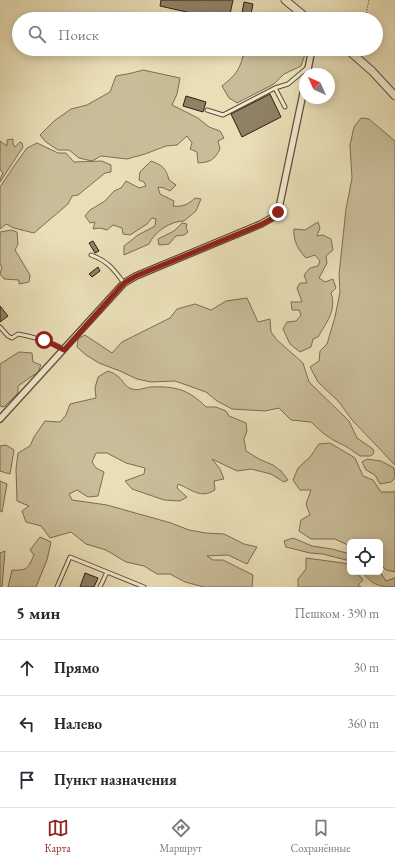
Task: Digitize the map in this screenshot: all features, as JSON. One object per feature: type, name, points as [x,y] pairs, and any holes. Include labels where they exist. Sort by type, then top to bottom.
[{"type":"street","points":[[285,0],[298,11]]},
{"type":"street","points":[[308,67],[310,56]]},
{"type":"street","points":[[355,56],[372,70],[395,96]]},
{"type":"street","points":[[0,419],[124,283],[136,276],[262,224],[275,216],[279,208],[301,104]]},
{"type":"lane","points":[[207,110],[223,115],[275,88],[288,84],[308,67]]},
{"type":"lane","points":[[275,88],[285,108]]},
{"type":"lane","points":[[91,255],[101,258],[110,265],[124,283]]},
{"type":"lane","points":[[0,327],[8,336],[12,338],[18,334],[30,336],[44,340],[64,350]]},
{"type":"lane","points":[[57,587],[70,557],[144,587]]},
{"type":"lane","points":[[100,587],[107,572]]},
{"type":"path","points":[[366,12],[369,0]]},
{"type":"shaded area","points":[[243,56],[305,56],[301,66],[284,74],[274,84],[237,103],[229,98],[222,86],[236,73]]},
{"type":"shaded area","points":[[143,70],[180,78],[177,94],[172,105],[198,118],[209,127],[220,131],[224,138],[218,141],[220,149],[212,160],[198,163],[197,152],[190,149],[192,143],[187,136],[177,145],[166,146],[127,159],[101,156],[92,161],[79,158],[69,150],[58,150],[46,142],[40,135],[54,121],[71,109],[87,105],[110,92],[116,76]]},
{"type":"shaded area","points":[[361,118],[369,119],[395,141],[395,465],[352,420],[339,402],[318,382],[310,367],[319,361],[320,351],[327,344],[335,317],[340,292],[339,274],[346,209],[352,178],[350,145],[354,127]]},
{"type":"shaded area","points":[[13,139],[13,144],[15,147],[20,142],[22,143],[23,147],[0,182],[3,173],[0,170],[0,141],[7,146],[7,140]]},
{"type":"shaded area","points":[[37,143],[58,153],[66,153],[74,162],[102,161],[111,165],[111,172],[105,173],[78,195],[72,196],[68,204],[34,233],[14,228],[6,224],[0,229],[0,187],[27,148]]},
{"type":"shaded area","points":[[151,161],[163,168],[169,180],[176,185],[170,191],[158,187],[160,194],[174,201],[173,206],[185,205],[195,198],[201,199],[196,211],[184,221],[179,221],[169,225],[159,231],[149,244],[124,255],[124,246],[138,235],[155,226],[156,219],[152,218],[147,224],[130,235],[123,234],[122,228],[113,225],[107,230],[100,228],[93,229],[95,222],[90,223],[85,216],[90,210],[105,201],[114,191],[121,188],[126,181],[139,188],[146,186],[144,182],[139,180],[140,172]]},
{"type":"shaded area","points":[[318,222],[320,228],[317,236],[323,235],[331,239],[333,250],[326,256],[327,263],[319,278],[325,282],[333,279],[336,288],[331,293],[333,305],[330,316],[318,337],[313,339],[311,347],[300,352],[290,344],[283,329],[287,322],[296,321],[301,315],[299,310],[292,310],[291,302],[302,302],[297,288],[300,283],[307,283],[304,275],[310,268],[318,266],[320,261],[315,255],[306,258],[303,255],[295,241],[294,229],[305,230]]},
{"type":"shaded area","points":[[182,223],[187,224],[186,228],[188,232],[184,235],[176,236],[169,244],[159,245],[158,239],[174,231]]},
{"type":"shaded area","points":[[11,230],[17,232],[18,244],[15,250],[30,275],[29,282],[19,284],[19,280],[4,279],[0,274],[2,266],[0,265],[0,232]]},
{"type":"shaded area","points":[[247,298],[258,322],[270,319],[271,332],[277,340],[303,363],[309,382],[349,421],[357,438],[373,449],[374,453],[371,456],[360,456],[333,440],[311,422],[291,420],[279,408],[265,411],[232,409],[217,401],[206,392],[175,381],[151,382],[137,379],[99,363],[77,347],[78,339],[85,335],[112,353],[122,342],[170,318],[177,309],[195,304],[211,310],[226,301]]},
{"type":"shaded area","points":[[19,352],[32,353],[33,362],[41,365],[38,372],[18,386],[18,393],[4,407],[0,406],[0,364]]},
{"type":"shaded area","points":[[108,371],[118,377],[129,388],[134,390],[150,387],[167,387],[181,390],[193,396],[206,407],[216,407],[226,411],[229,416],[246,423],[247,431],[244,439],[246,451],[273,465],[281,471],[288,480],[284,482],[271,474],[251,469],[237,471],[212,459],[220,469],[224,479],[214,481],[215,490],[210,493],[201,494],[178,484],[177,488],[187,497],[180,501],[164,500],[132,489],[125,481],[144,474],[145,468],[126,463],[107,453],[96,453],[92,462],[96,468],[104,472],[98,496],[88,497],[77,490],[69,494],[72,500],[107,505],[171,523],[189,530],[224,534],[244,544],[257,547],[247,564],[228,555],[207,556],[213,560],[223,560],[253,575],[252,587],[204,587],[185,582],[170,574],[157,574],[144,566],[126,562],[106,550],[86,544],[71,532],[50,538],[41,526],[26,522],[22,511],[29,506],[17,501],[16,469],[18,453],[30,446],[34,437],[45,421],[60,422],[66,415],[70,404],[96,398],[95,388],[98,377]]},
{"type":"shaded area","points":[[330,443],[355,458],[363,476],[373,480],[381,492],[395,491],[395,572],[386,570],[383,567],[383,539],[347,539],[347,545],[335,539],[311,539],[299,531],[301,520],[310,515],[306,504],[311,490],[300,490],[293,480],[298,468],[310,457],[319,444]]},
{"type":"shaded area","points":[[6,445],[14,450],[10,474],[0,471],[0,446]]},
{"type":"shaded area","points":[[367,459],[381,461],[394,468],[395,478],[391,482],[380,484],[375,475],[366,470],[362,462]]},
{"type":"shaded area","points":[[0,481],[7,484],[2,512],[0,511]]},
{"type":"shaded area","points":[[40,537],[51,542],[47,560],[36,587],[8,587],[12,570],[21,570],[28,566],[34,555],[30,550]]},
{"type":"shaded area","points":[[293,538],[312,546],[347,553],[347,560],[286,547],[284,541]]},
{"type":"shaded area","points":[[5,551],[2,587],[0,587],[0,553]]},
{"type":"shaded area","points":[[306,558],[347,564],[347,575],[359,575],[363,580],[358,585],[361,587],[298,587],[298,579],[306,569]]},
{"type":"shaded area","points":[[365,575],[382,575],[386,581],[395,578],[395,587],[377,584],[369,580]]},
{"type":"building","points":[[161,0],[233,0],[230,12],[187,12],[160,6]]},
{"type":"building","points":[[244,2],[253,4],[251,12],[242,12]]},
{"type":"building","points":[[270,94],[281,117],[242,137],[231,114]]},
{"type":"building","points":[[186,96],[206,102],[203,112],[183,106]]},
{"type":"building","points":[[93,241],[99,251],[95,253],[89,243]]},
{"type":"building","points":[[98,267],[100,271],[92,277],[89,274]]},
{"type":"building","points":[[0,306],[8,316],[0,322]]},
{"type":"building","points":[[85,573],[98,578],[94,587],[80,587]]},
{"type":"route","points":[[44,340],[55,344],[64,350],[124,283],[136,276],[262,224],[271,219],[278,212]]}]
